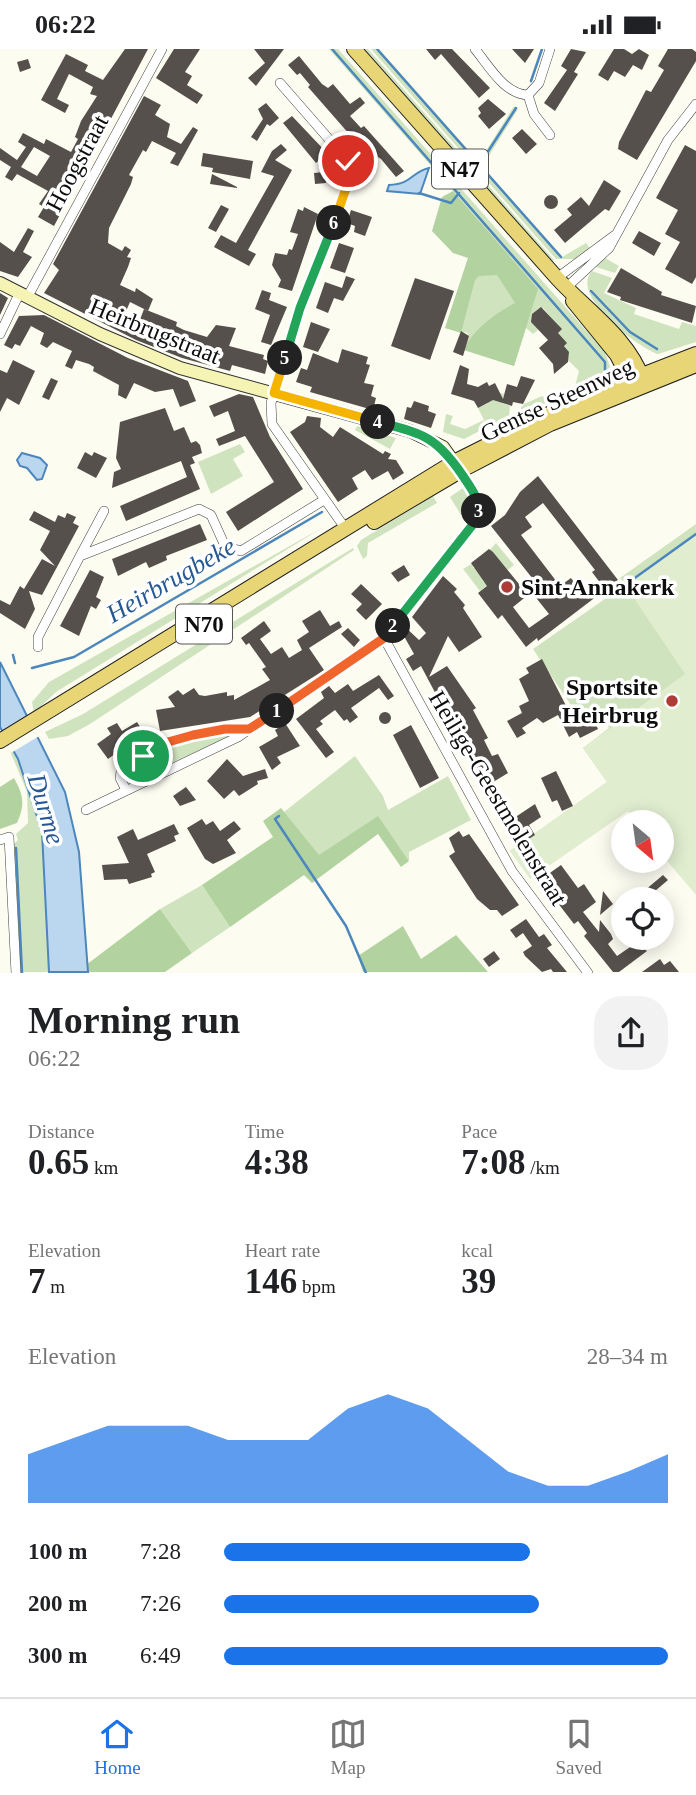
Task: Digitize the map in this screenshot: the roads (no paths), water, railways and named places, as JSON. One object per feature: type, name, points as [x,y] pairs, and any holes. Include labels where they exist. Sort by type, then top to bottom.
[{"type":"main road","name":"N47","points":[[354,49],[561,283],[637,381]]},
{"type":"main road","name":"Gentse Steenweg","points":[[345,528],[457,466],[696,354]]},
{"type":"main road","name":"Gentse Steenweg","points":[[39,721],[368,525],[493,441],[525,424],[637,381],[696,365]]},
{"type":"main road","name":"N70","points":[[1,747],[345,528]]},
{"type":"street","name":"Hoogstraat","points":[[0,334],[162,49]]},
{"type":"street","points":[[475,49],[505,85],[520,95],[528,95],[539,83],[550,49]]},
{"type":"street","points":[[280,83],[348,161],[351,174],[300,308],[270,408],[272,424],[345,528]]},
{"type":"street","points":[[528,95],[534,114],[550,135]]},
{"type":"street","points":[[561,283],[617,234],[668,140],[696,104]]},
{"type":"street","name":"Heirbrugstraat","points":[[0,283],[100,334],[180,368],[410,431],[443,447],[457,466]]},
{"type":"street","points":[[86,810],[249,729],[384,638],[478,518],[477,499],[457,466]]},
{"type":"street","points":[[80,556],[199,509],[211,515],[225,546],[241,551],[324,500]]},
{"type":"street","points":[[38,647],[38,637],[104,511]]},
{"type":"street","name":"Heilige-Geestmolenstraat","points":[[384,638],[512,871],[588,972]]},
{"type":"street","points":[[126,790],[120,778],[121,772],[168,742],[225,729],[249,729]]},
{"type":"street","points":[[0,839],[9,837],[16,972]]},
{"type":"water","points":[[429,168],[420,194],[387,191],[389,185],[403,182]]},
{"type":"water","points":[[22,453],[40,458],[47,465],[42,479],[37,480],[27,468],[20,466],[17,460]]},
{"type":"water","name":"Durme","points":[[0,662],[65,792],[79,852],[88,972],[49,972],[42,832],[18,759],[0,727]]},
{"type":"waterway","points":[[332,49],[605,362],[605,370]]},
{"type":"waterway","points":[[377,49],[561,257]]},
{"type":"waterway","name":"Heirbrugbeke","points":[[531,81],[542,49]]},
{"type":"waterway","name":"Heirbrugbeke","points":[[480,164],[516,108]]},
{"type":"waterway","name":"Heirbrugbeke","points":[[419,193],[451,203],[459,193]]},
{"type":"waterway","points":[[591,291],[630,332],[657,349]]},
{"type":"waterway","name":"Heirbrugbeke","points":[[32,668],[74,657],[322,512]]},
{"type":"waterway","points":[[625,585],[696,534]]},
{"type":"waterway","points":[[13,655],[15,663]]},
{"type":"waterway","points":[[279,816],[275,819],[346,926],[366,973]]},
{"type":"waterway","points":[[16,848],[22,973]]},
{"type":"place","name":"Sint-Annakerk","points":[[507,587]]},
{"type":"place","name":"Sportsite Heirbrug","points":[[672,701]]}]
